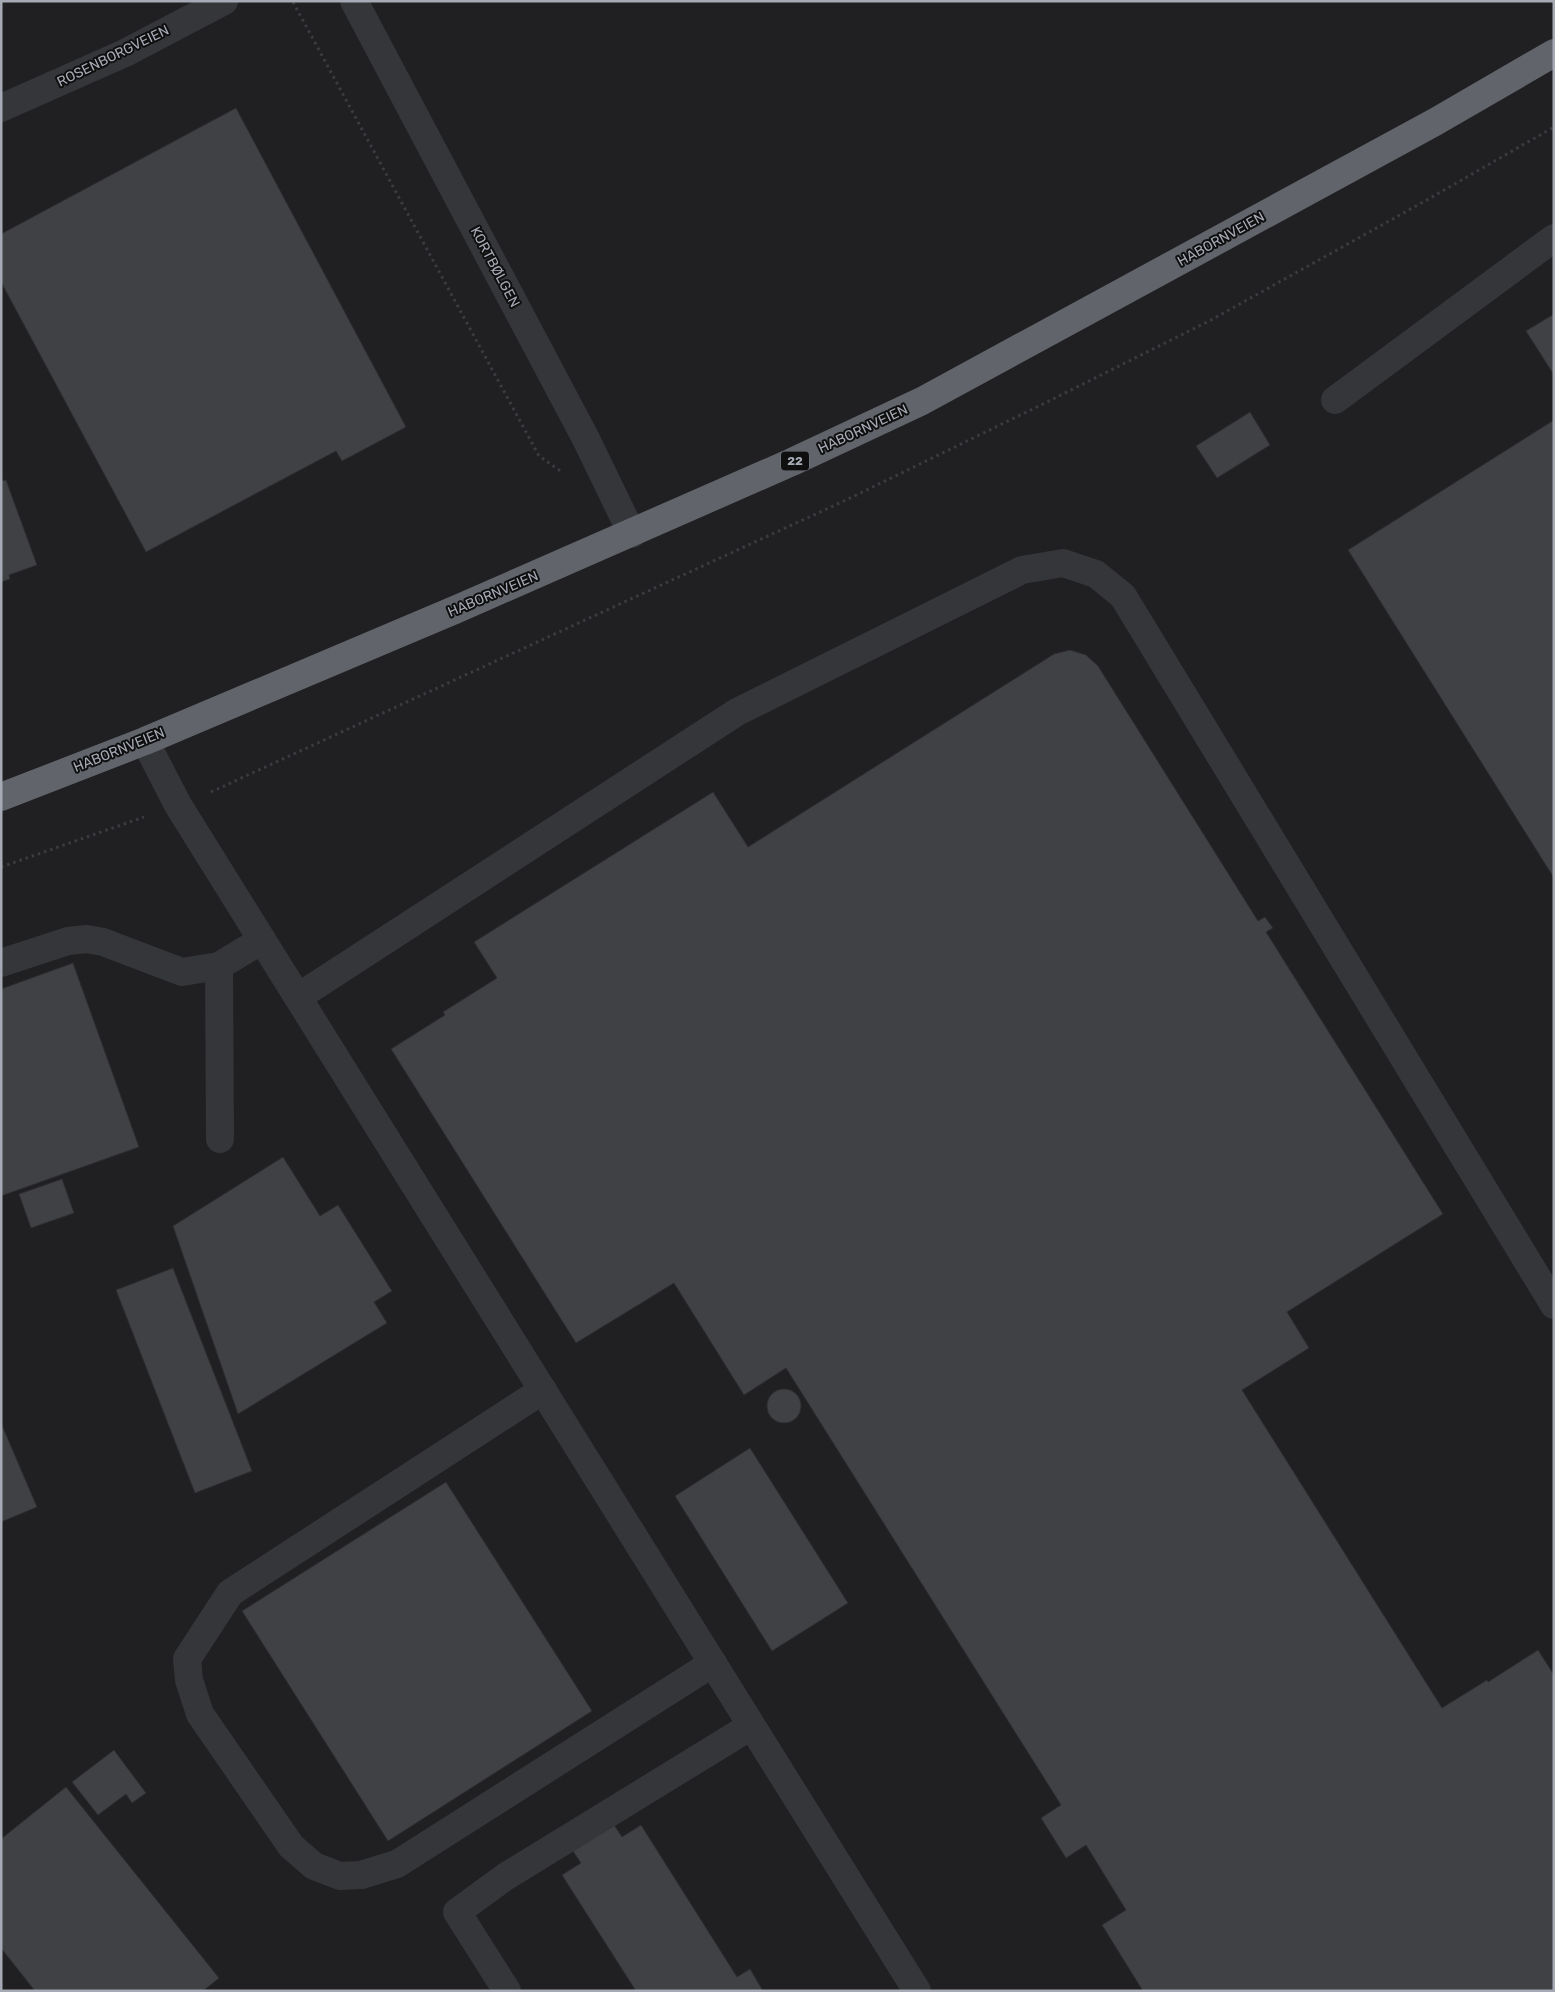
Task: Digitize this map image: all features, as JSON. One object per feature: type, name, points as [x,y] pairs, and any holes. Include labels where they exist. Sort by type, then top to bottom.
[{"type":"highway","name":"HABORNVEIEN","points":[[1,797],[145,741],[632,534],[922,401],[1435,122],[1554,53]]},
{"type":"street","name":"ROSENBORGVEIEN","points":[[1,108],[125,53],[224,1]]},
{"type":"street","name":"KORTBØLGEN","points":[[354,1],[606,478],[632,534]]},
{"type":"street","points":[[1335,400],[1554,238]]},
{"type":"street","points":[[298,997],[737,712],[1022,570],[1064,563],[1096,574],[1124,596],[1554,1305]]},
{"type":"street","points":[[145,741],[178,805],[918,1991]]},
{"type":"street","points":[[1,963],[68,941],[87,939],[103,942],[182,972],[219,966],[262,940]]},
{"type":"street","points":[[219,966],[220,1139]]},
{"type":"street","points":[[543,1390],[230,1593],[187,1660],[189,1680],[200,1714],[291,1846],[314,1866],[340,1876],[361,1875],[397,1864],[713,1663]]},
{"type":"street","points":[[507,1991],[458,1912],[505,1877],[751,1726]]},
{"type":"path","points":[[293,2],[539,456],[561,472],[606,478]]},
{"type":"path","points":[[1,867],[178,805],[234,783],[844,501],[1045,404],[1211,320],[1554,127]]},
{"type":"shaded area","points":[[1,1],[1554,1],[1554,1991],[1,1991]]},
{"type":"building","points":[[236,108],[406,427],[342,461],[336,451],[146,552],[1,282],[1,234]]},
{"type":"building","points":[[1554,314],[1554,375],[1526,331]]},
{"type":"building","points":[[1250,412],[1270,445],[1217,478],[1196,446]]},
{"type":"building","points":[[1554,420],[1554,878],[1348,550]]},
{"type":"building","points":[[6,480],[37,565],[9,575],[10,579],[1,582],[1,481]]},
{"type":"building","points":[[1070,650],[1086,655],[1098,666],[1258,921],[1265,917],[1273,928],[1266,932],[1443,1214],[1287,1312],[1309,1348],[1242,1390],[1442,1708],[1487,1680],[1488,1682],[1538,1650],[1554,1675],[1554,1991],[1143,1991],[1102,1925],[1126,1910],[1086,1845],[1066,1858],[1041,1818],[1061,1805],[786,1368],[744,1395],[674,1283],[576,1343],[391,1049],[445,1015],[443,1012],[497,978],[474,942],[713,792],[748,847],[1054,654]]},
{"type":"building","points":[[73,963],[139,1147],[1,1196],[1,989]]},
{"type":"building","points":[[283,1157],[320,1216],[338,1205],[392,1291],[374,1302],[387,1323],[238,1414],[173,1226]]},
{"type":"building","points":[[62,1179],[74,1213],[31,1228],[19,1194]]},
{"type":"building","points":[[173,1268],[252,1471],[195,1493],[116,1290]]},
{"type":"building","points":[[784,1389],[791,1390],[796,1394],[800,1399],[800,1413],[796,1418],[791,1422],[784,1423],[777,1422],[772,1418],[768,1413],[767,1406],[768,1399],[772,1394],[777,1390]]},
{"type":"building","points":[[1,1423],[37,1507],[1,1522]]},
{"type":"building","points":[[750,1448],[848,1603],[772,1651],[675,1496]]},
{"type":"building","points":[[446,1482],[592,1711],[388,1841],[242,1611]]},
{"type":"building","points":[[114,1750],[146,1793],[132,1803],[126,1794],[98,1815],[72,1782]]},
{"type":"building","points":[[66,1787],[219,1978],[203,1991],[35,1991],[1,1948],[1,1839]]},
{"type":"building","points":[[612,1822],[622,1837],[641,1825],[737,1977],[750,1969],[763,1991],[636,1991],[562,1875],[581,1863],[571,1848]]}]
